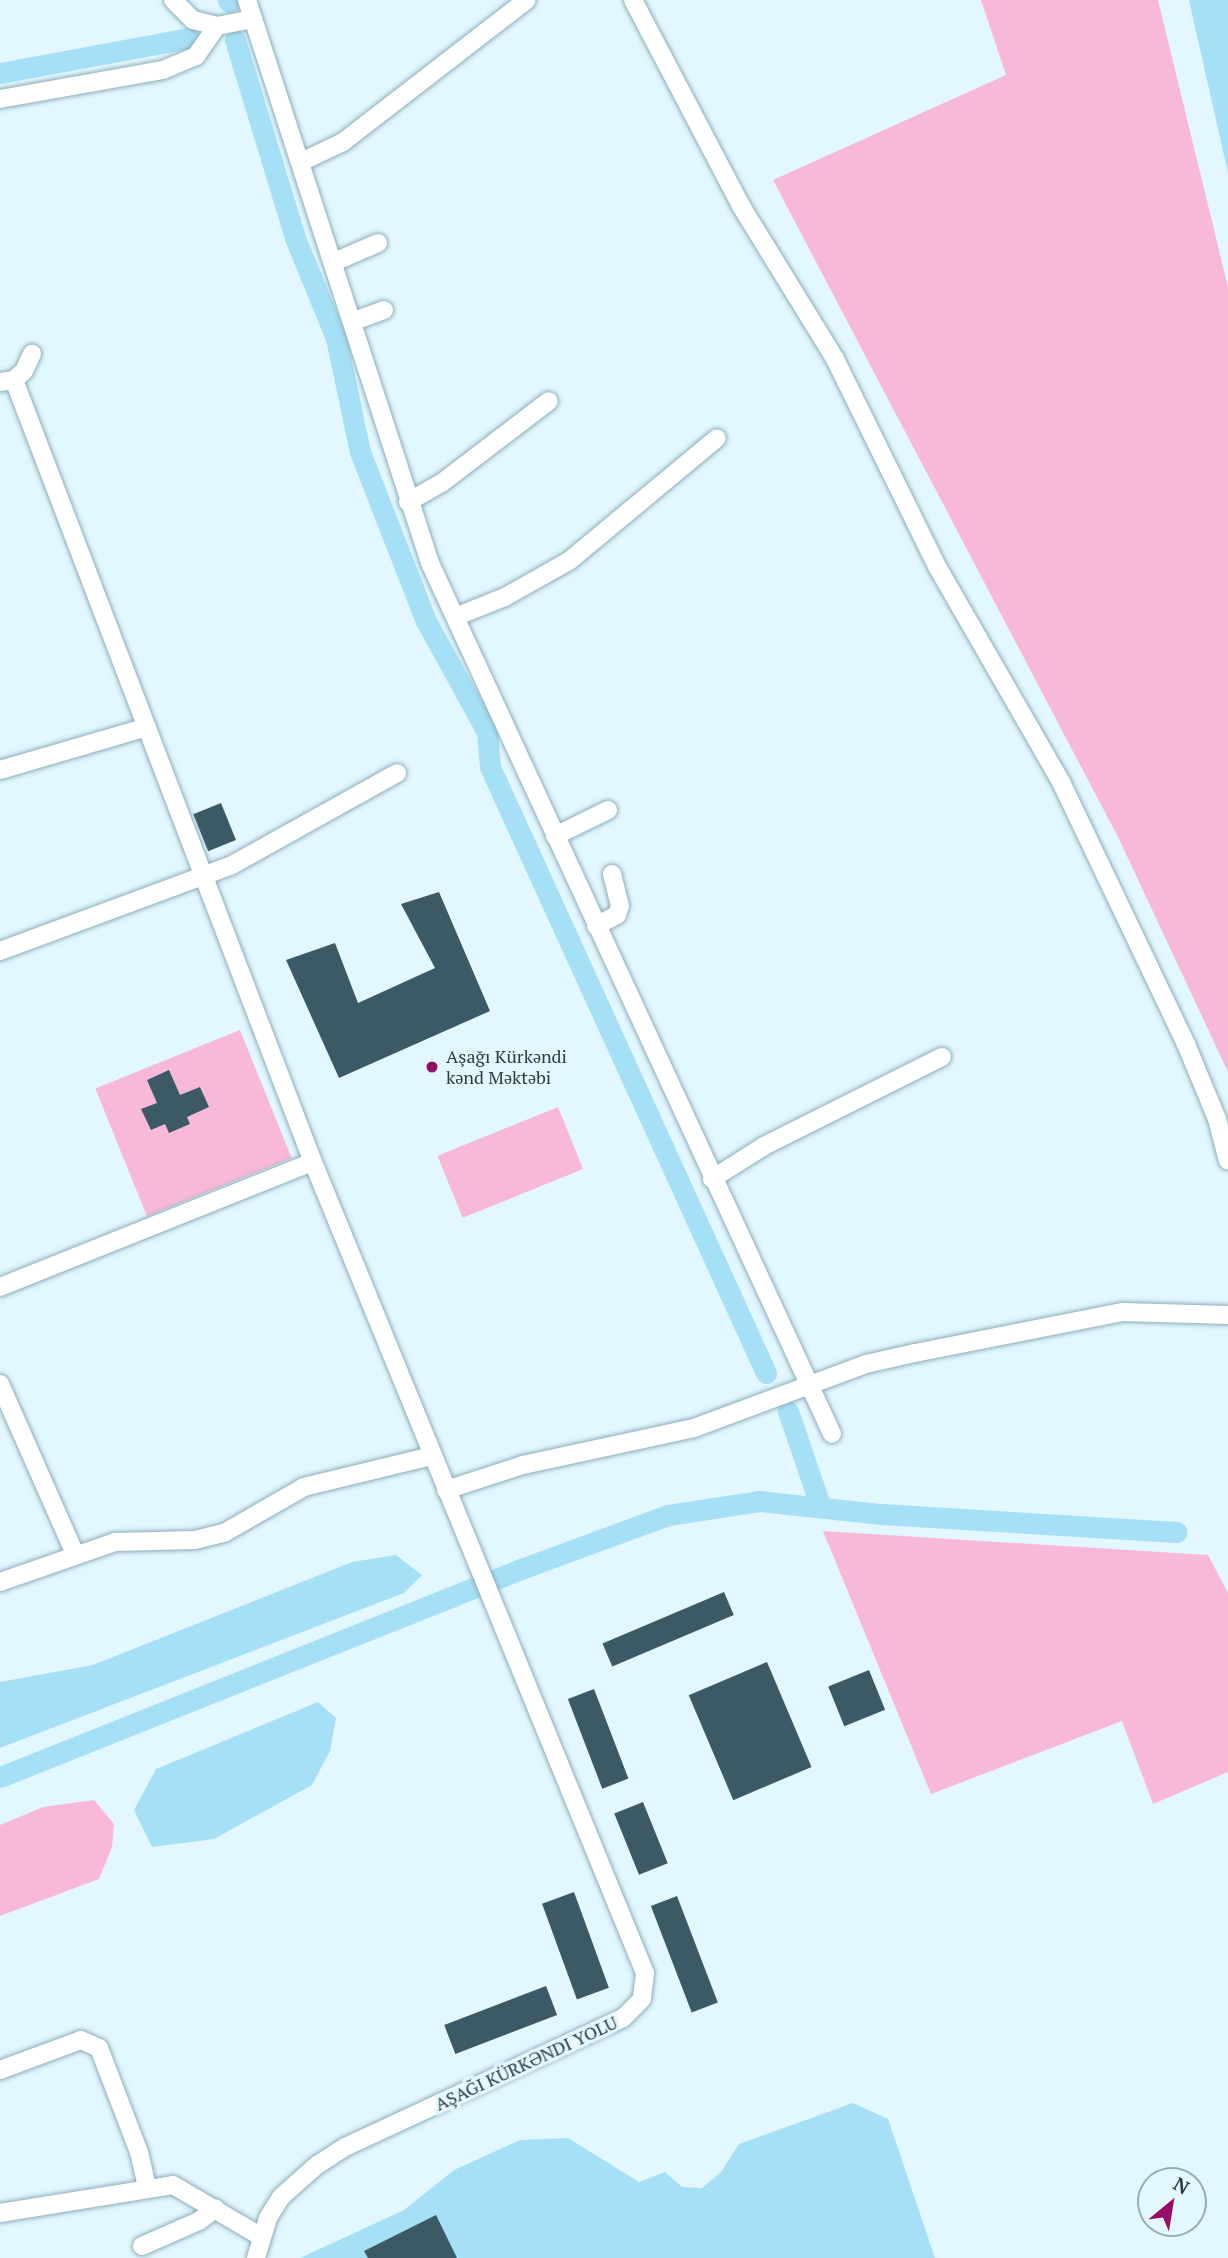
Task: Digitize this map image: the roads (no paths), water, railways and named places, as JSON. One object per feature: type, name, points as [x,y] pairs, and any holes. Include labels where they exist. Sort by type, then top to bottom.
[{"type":"street","points":[[173,0],[193,20],[217,26],[253,19]]},
{"type":"street","points":[[247,0],[354,321],[408,502],[455,617],[712,1179],[832,1434]]},
{"type":"street","points":[[301,162],[343,142],[527,0]]},
{"type":"street","points":[[633,0],[735,195],[835,359],[938,568],[1061,782],[1186,1044],[1217,1119],[1228,1161]]},
{"type":"street","points":[[0,99],[163,70],[196,56],[217,26]]},
{"type":"street","points":[[334,262],[378,243]]},
{"type":"street","points":[[354,321],[384,310]]},
{"type":"street","points":[[32,354],[24,371],[7,381],[147,727],[313,1162],[645,1973],[642,1999],[622,2018],[345,2147],[281,2197],[260,2236],[255,2258]]},
{"type":"street","points":[[408,502],[443,482],[549,401]]},
{"type":"street","points":[[455,617],[505,597],[569,562],[717,438]]},
{"type":"street","points":[[0,770],[147,727]]},
{"type":"street","points":[[0,951],[249,857],[397,773]]},
{"type":"street","points":[[555,836],[608,810]]},
{"type":"street","points":[[596,926],[617,915],[620,906],[612,874]]},
{"type":"street","points":[[712,1179],[781,1136],[942,1056]]},
{"type":"street","points":[[0,1287],[313,1162]]},
{"type":"street","points":[[446,1490],[523,1465],[694,1427],[866,1363],[1123,1312],[1228,1315]]},
{"type":"street","points":[[0,1384],[75,1554]]},
{"type":"street","points":[[0,1582],[114,1542],[195,1540],[224,1533],[304,1487],[432,1456]]},
{"type":"street","points":[[0,2070],[81,2040],[99,2048],[139,2152],[147,2188]]},
{"type":"street","points":[[0,2213],[147,2188],[186,2189],[260,2236]]},
{"type":"street","points":[[142,2246],[198,2221],[216,2208]]},
{"type":"water","points":[[1189,0],[1228,0],[1228,173],[1191,9]]},
{"type":"water","points":[[396,1555],[422,1575],[404,1593],[0,1748],[0,1682],[93,1665],[352,1562]]},
{"type":"water","points":[[318,1702],[336,1718],[330,1751],[312,1785],[214,1839],[152,1847],[134,1810],[156,1769]]},
{"type":"water","points":[[853,2103],[888,2119],[935,2258],[300,2258],[404,2210],[454,2170],[520,2140],[568,2138],[639,2182],[665,2172],[682,2187],[702,2188],[721,2172],[739,2144]]},
{"type":"waterway","points":[[0,73],[189,38]]},
{"type":"waterway","points":[[235,40],[295,238],[336,338],[360,452],[426,621],[487,732],[490,767],[766,1373]]},
{"type":"waterway","points":[[788,1411],[821,1508]]},
{"type":"waterway","points":[[0,1777],[521,1569],[668,1515],[759,1501],[881,1514],[1176,1532]]},
{"type":"place","name":"Aşağı Kürkəndi kənd Məktəbi","points":[[432,1067]]}]
